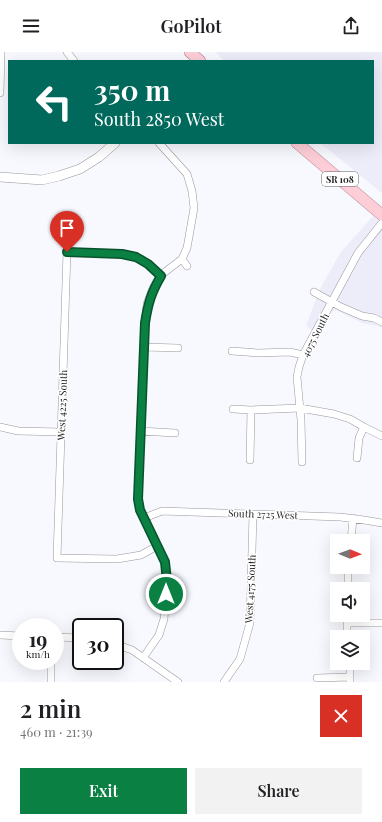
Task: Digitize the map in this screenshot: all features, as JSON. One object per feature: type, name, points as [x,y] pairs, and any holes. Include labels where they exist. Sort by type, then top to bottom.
[{"type":"main road","name":"SR 108","points":[[298,144],[382,215]]},
{"type":"street","points":[[0,93],[1,52]]},
{"type":"street","points":[[67,52],[73,60]]},
{"type":"street","points":[[0,177],[42,180],[59,176],[80,169],[99,157],[114,144]]},
{"type":"street","points":[[143,658],[159,635],[164,619],[167,581],[165,562],[140,510],[138,499],[145,323],[148,304],[153,288],[161,276],[182,259],[187,248],[194,208],[192,191],[187,174],[160,144]]},
{"type":"street","name":"4075 South","points":[[302,462],[300,408],[297,378],[303,355],[358,253],[382,223]]},
{"type":"street","name":"West 4225 South","points":[[157,546],[141,555],[117,559],[57,558],[67,252],[122,254],[136,257],[148,264],[161,276]]},
{"type":"street","points":[[182,259],[187,266]]},
{"type":"street","points":[[314,292],[362,316],[374,318],[382,322]]},
{"type":"street","points":[[144,347],[178,348]]},
{"type":"street","points":[[232,351],[258,353],[290,352],[303,355]]},
{"type":"street","points":[[233,410],[300,408],[334,414],[350,419],[382,436]]},
{"type":"street","points":[[250,460],[251,410]]},
{"type":"street","points":[[358,458],[359,438],[364,427]]},
{"type":"street","points":[[0,428],[18,431],[61,432]]},
{"type":"street","points":[[140,431],[175,432]]},
{"type":"street","name":"South 2725 West","points":[[144,518],[162,511],[340,517],[382,523]]},
{"type":"street","name":"West 4175 South","points":[[224,682],[240,659],[250,623],[253,514]]},
{"type":"street","points":[[352,534],[353,518]]},
{"type":"street","points":[[370,622],[382,623]]},
{"type":"street","points":[[0,635],[12,636]]},
{"type":"street","points":[[124,647],[132,650],[178,682]]},
{"type":"street","points":[[51,670],[51,682]]},
{"type":"street","points":[[316,678],[350,679]]},
{"type":"shaded area","points":[[215,52],[382,52],[382,193],[321,144],[374,144],[374,60],[223,60]]},
{"type":"shaded area","points":[[373,216],[382,224],[382,328],[362,323],[336,310],[331,312],[319,335],[306,326],[318,293],[340,253]]},
{"type":"route","points":[[67,252],[122,254],[136,257],[148,264],[161,276],[153,288],[148,304],[145,323],[138,499],[140,510],[165,562],[167,581],[166,594]]}]
